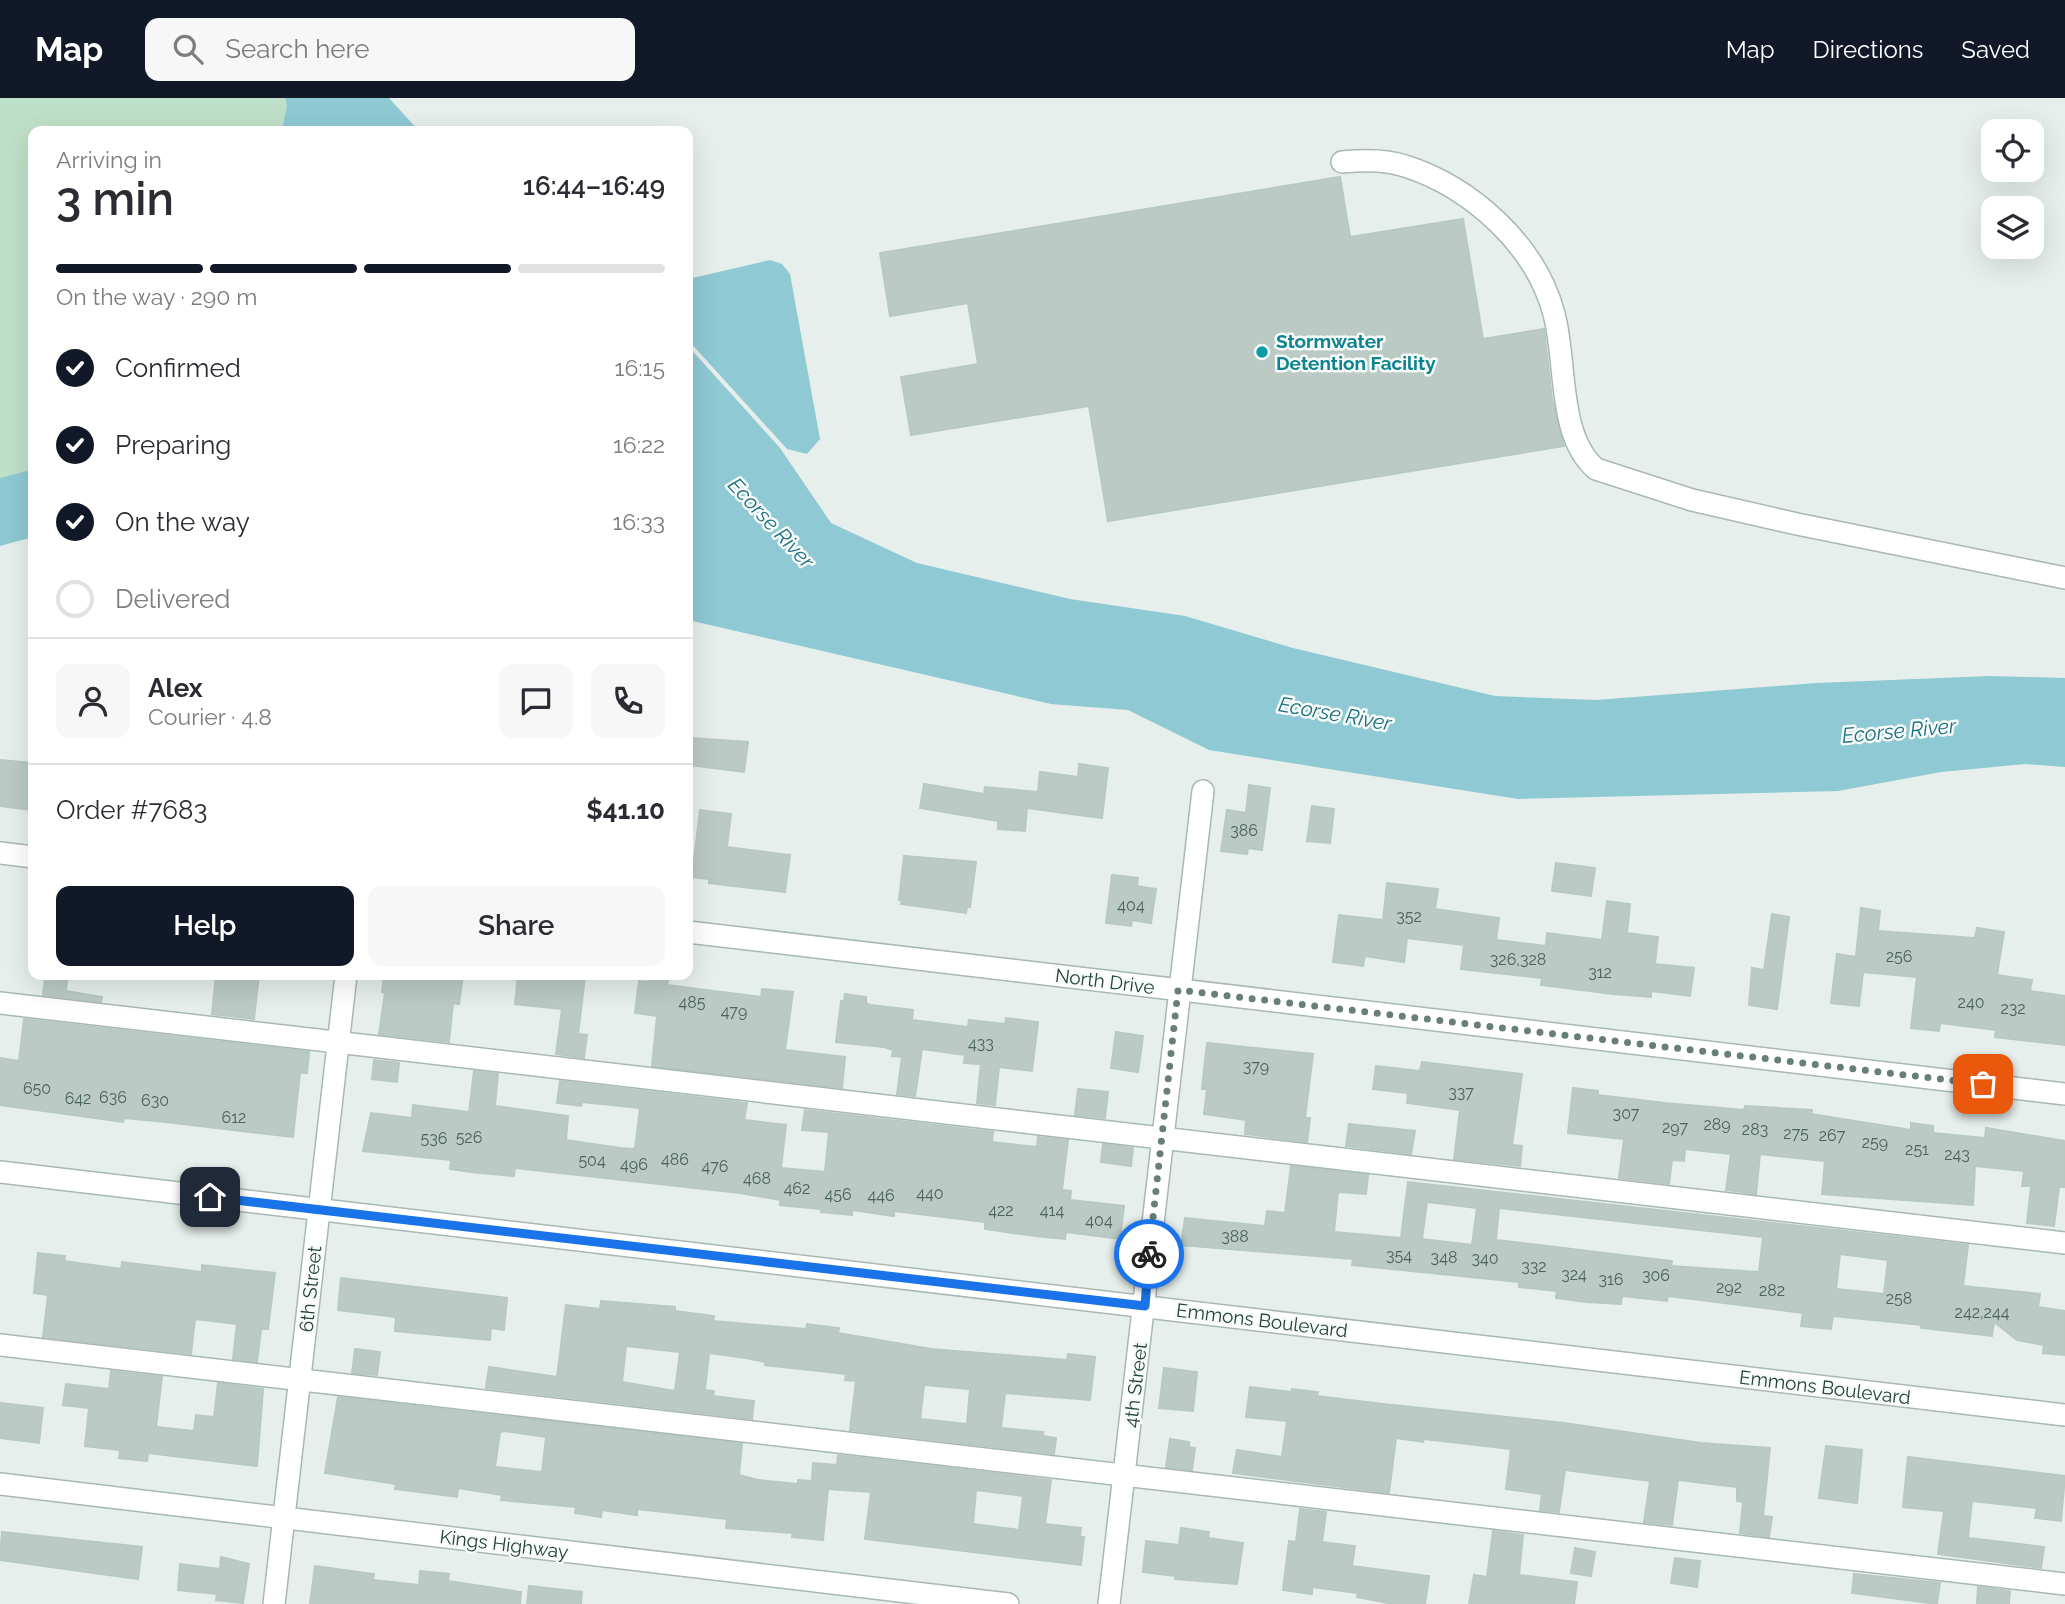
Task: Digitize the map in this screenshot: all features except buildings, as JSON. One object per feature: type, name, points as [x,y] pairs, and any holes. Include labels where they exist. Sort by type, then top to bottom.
[{"type":"street","points":[[1342,162],[1390,163],[1432,176],[1491,216],[1516,242],[1540,279],[1555,314],[1574,440],[1584,460],[1596,470],[1692,500],[2065,578]]},
{"type":"street","name":"4th Street","points":[[1109,1604],[1203,791]]},
{"type":"street","points":[[0,853],[28,856]]},
{"type":"street","name":"North Drive","points":[[693,933],[2065,1094]]},
{"type":"street","name":"6th Street","points":[[274,1604],[345,980]]},
{"type":"street","points":[[0,1003],[2065,1243]]},
{"type":"street","name":"Emmons Boulevard","points":[[0,1172],[2065,1415]]},
{"type":"street","points":[[0,1345],[2065,1584]]},
{"type":"street","name":"Kings Highway","points":[[0,1484],[1009,1604]]},
{"type":"green space","points":[[0,98],[303,98],[306,126],[28,126],[28,470],[0,478]]},
{"type":"water","points":[[285,98],[389,98],[414,126],[283,126],[287,106]]},
{"type":"water","points":[[770,260],[782,264],[790,274],[820,439],[807,454],[787,449],[693,346],[693,278]]},
{"type":"water","name":"Ecorse River","points":[[693,352],[780,448],[831,523],[917,563],[1070,599],[1185,616],[1293,648],[1495,696],[1596,700],[1816,683],[1990,676],[2065,678],[2065,767],[2025,764],[1941,772],[1838,791],[1518,799],[1209,750],[1128,710],[1051,704],[693,621]]},
{"type":"water","points":[[28,470],[28,538],[0,546],[0,478]]},
{"type":"way so far","points":[[1149,1254],[1178,990],[1983,1084]]},
{"type":"place","name":"Stormwater Detention Facility","points":[[1262,352]]},
{"type":"route","points":[[210,1197],[1145,1306],[1149,1254]]}]
